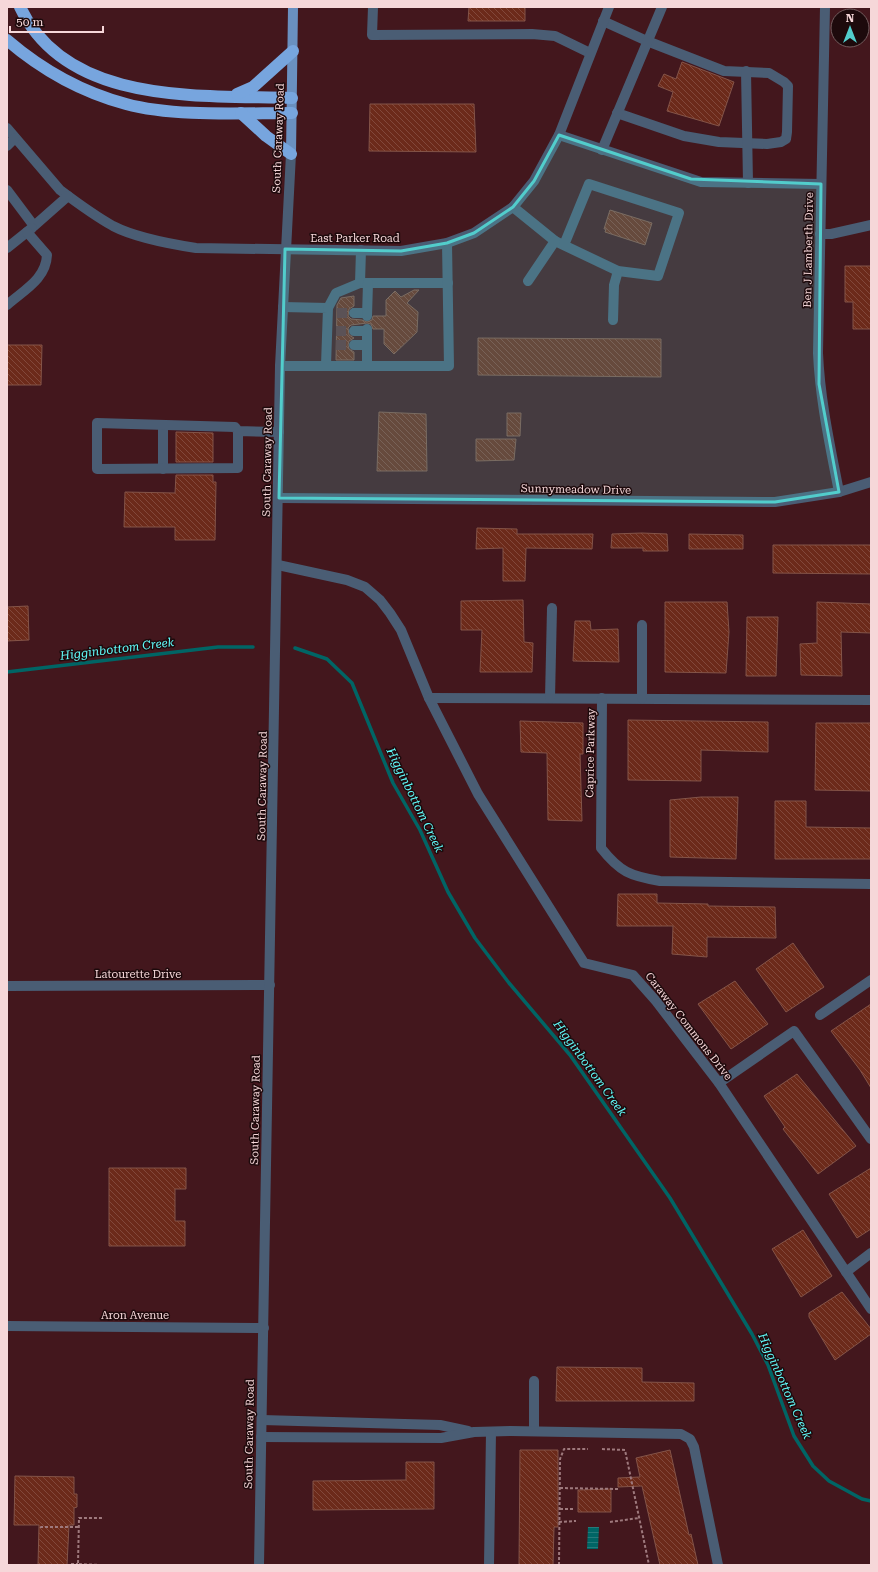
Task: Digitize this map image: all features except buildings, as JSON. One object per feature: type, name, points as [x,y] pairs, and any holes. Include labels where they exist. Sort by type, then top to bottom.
[{"type":"highway","points":[[20,7],[31,27],[46,45],[71,64],[94,75],[128,86],[179,94],[292,98]]},
{"type":"highway","points":[[7,40],[30,60],[65,81],[98,96],[127,105],[172,111],[292,113]]},
{"type":"highway","points":[[233,96],[253,87],[293,51]]},
{"type":"highway","points":[[241,113],[266,136],[291,154]]},
{"type":"main road","name":"South Caraway Road","points":[[291,154],[293,51],[292,7]]},
{"type":"street","points":[[373,7],[372,35],[532,34],[555,36],[590,53]]},
{"type":"street","name":"East Parker Road","points":[[7,128],[60,190],[68,196],[113,226],[165,243],[196,248],[401,251],[447,243],[474,233],[513,207],[534,181],[559,135],[609,7]]},
{"type":"street","points":[[602,150],[662,7]]},
{"type":"street","name":"Ben J Lamberth Drive","points":[[825,7],[818,353],[819,384],[840,492]]},
{"type":"street","points":[[603,21],[647,41],[724,71],[769,73],[788,86],[786,139],[781,142],[766,144],[719,142],[684,136],[617,113]]},
{"type":"street","points":[[746,71],[748,183]]},
{"type":"street","points":[[559,135],[696,181],[822,184]]},
{"type":"street","points":[[7,146],[15,138]]},
{"type":"street","name":"South Caraway Road","points":[[259,1565],[278,565],[280,366],[291,154]]},
{"type":"street","points":[[513,207],[559,243],[618,271],[658,276],[679,214],[589,184],[559,243],[528,281]]},
{"type":"street","points":[[7,190],[47,255],[47,265],[42,275],[7,305]]},
{"type":"street","points":[[7,248],[68,196]]},
{"type":"street","points":[[820,234],[831,234],[871,225]]},
{"type":"street","points":[[280,366],[449,366],[447,243]]},
{"type":"street","points":[[354,313],[367,315],[361,250]]},
{"type":"street","points":[[613,320],[614,285],[618,271]]},
{"type":"street","points":[[326,365],[331,344],[331,312],[336,293],[364,283],[448,283]]},
{"type":"street","points":[[283,307],[331,312]]},
{"type":"street","points":[[354,331],[367,330],[367,365]]},
{"type":"street","points":[[354,345],[367,345]]},
{"type":"street","points":[[238,431],[238,468],[97,469],[97,423],[152,423],[163,426],[235,427],[238,431],[279,432]]},
{"type":"street","points":[[163,426],[163,469]]},
{"type":"street","name":"Sunnymeadow Drive","points":[[279,498],[775,502],[840,492],[871,482]]},
{"type":"street","points":[[278,565],[347,580],[365,587],[372,593],[390,613],[401,630],[429,698]]},
{"type":"street","points":[[550,698],[552,608]]},
{"type":"street","points":[[642,625],[642,698]]},
{"type":"street","name":"Caprice Parkway","points":[[429,698],[602,698],[601,848],[612,862],[632,876],[660,881],[871,884]]},
{"type":"street","name":"Caraway Commons Drive","points":[[429,698],[478,794],[584,963],[633,975],[719,1082],[871,1309]]},
{"type":"street","points":[[602,698],[871,700]]},
{"type":"street","points":[[820,1015],[871,980]]},
{"type":"street","name":"Latourette Drive","points":[[7,986],[270,985]]},
{"type":"street","points":[[719,1082],[794,1031],[871,1139]]},
{"type":"street","points":[[846,1272],[871,1253]]},
{"type":"street","name":"Aron Avenue","points":[[7,1326],[264,1328]]},
{"type":"street","points":[[534,1381],[534,1431]]},
{"type":"street","points":[[262,1420],[440,1425],[474,1432]]},
{"type":"street","points":[[261,1437],[441,1438],[474,1432],[534,1431],[681,1434],[690,1439],[694,1447],[718,1565]]},
{"type":"street","points":[[489,1565],[492,1432]]},
{"type":"path","points":[[558,1565],[560,1458],[564,1449],[588,1449]]},
{"type":"path","points":[[602,1449],[625,1450],[649,1565]]},
{"type":"path","points":[[560,1488],[618,1489]]},
{"type":"path","points":[[560,1509],[575,1509]]},
{"type":"path","points":[[78,1564],[79,1518],[104,1518]]},
{"type":"path","points":[[610,1522],[639,1518]]},
{"type":"path","points":[[559,1522],[576,1521]]},
{"type":"path","points":[[41,1528],[79,1527]]},
{"type":"path","points":[[71,1564],[102,1565]]},
{"type":"highlighted area","points":[[559,135],[691,179],[821,184],[819,384],[839,492],[775,502],[279,498],[285,249],[401,251],[447,243],[474,233],[513,207],[534,181]]},
{"type":"water","points":[[588,1527],[599,1527],[598,1549],[587,1549]]},
{"type":"waterway","name":"Higginbottom Creek","points":[[7,672],[218,647],[253,647]]},
{"type":"waterway","name":"Higginbottom Creek","points":[[295,648],[327,659],[352,683],[393,783],[420,830],[448,892],[475,938],[509,983],[570,1055],[670,1198],[752,1334],[768,1365],[794,1436],[813,1466],[829,1481],[862,1499],[871,1501]]},
{"type":"tunnel","points":[[337,313],[354,313]]},
{"type":"tunnel","points":[[336,331],[354,331]]},
{"type":"tunnel","points":[[336,345],[354,345]]}]
